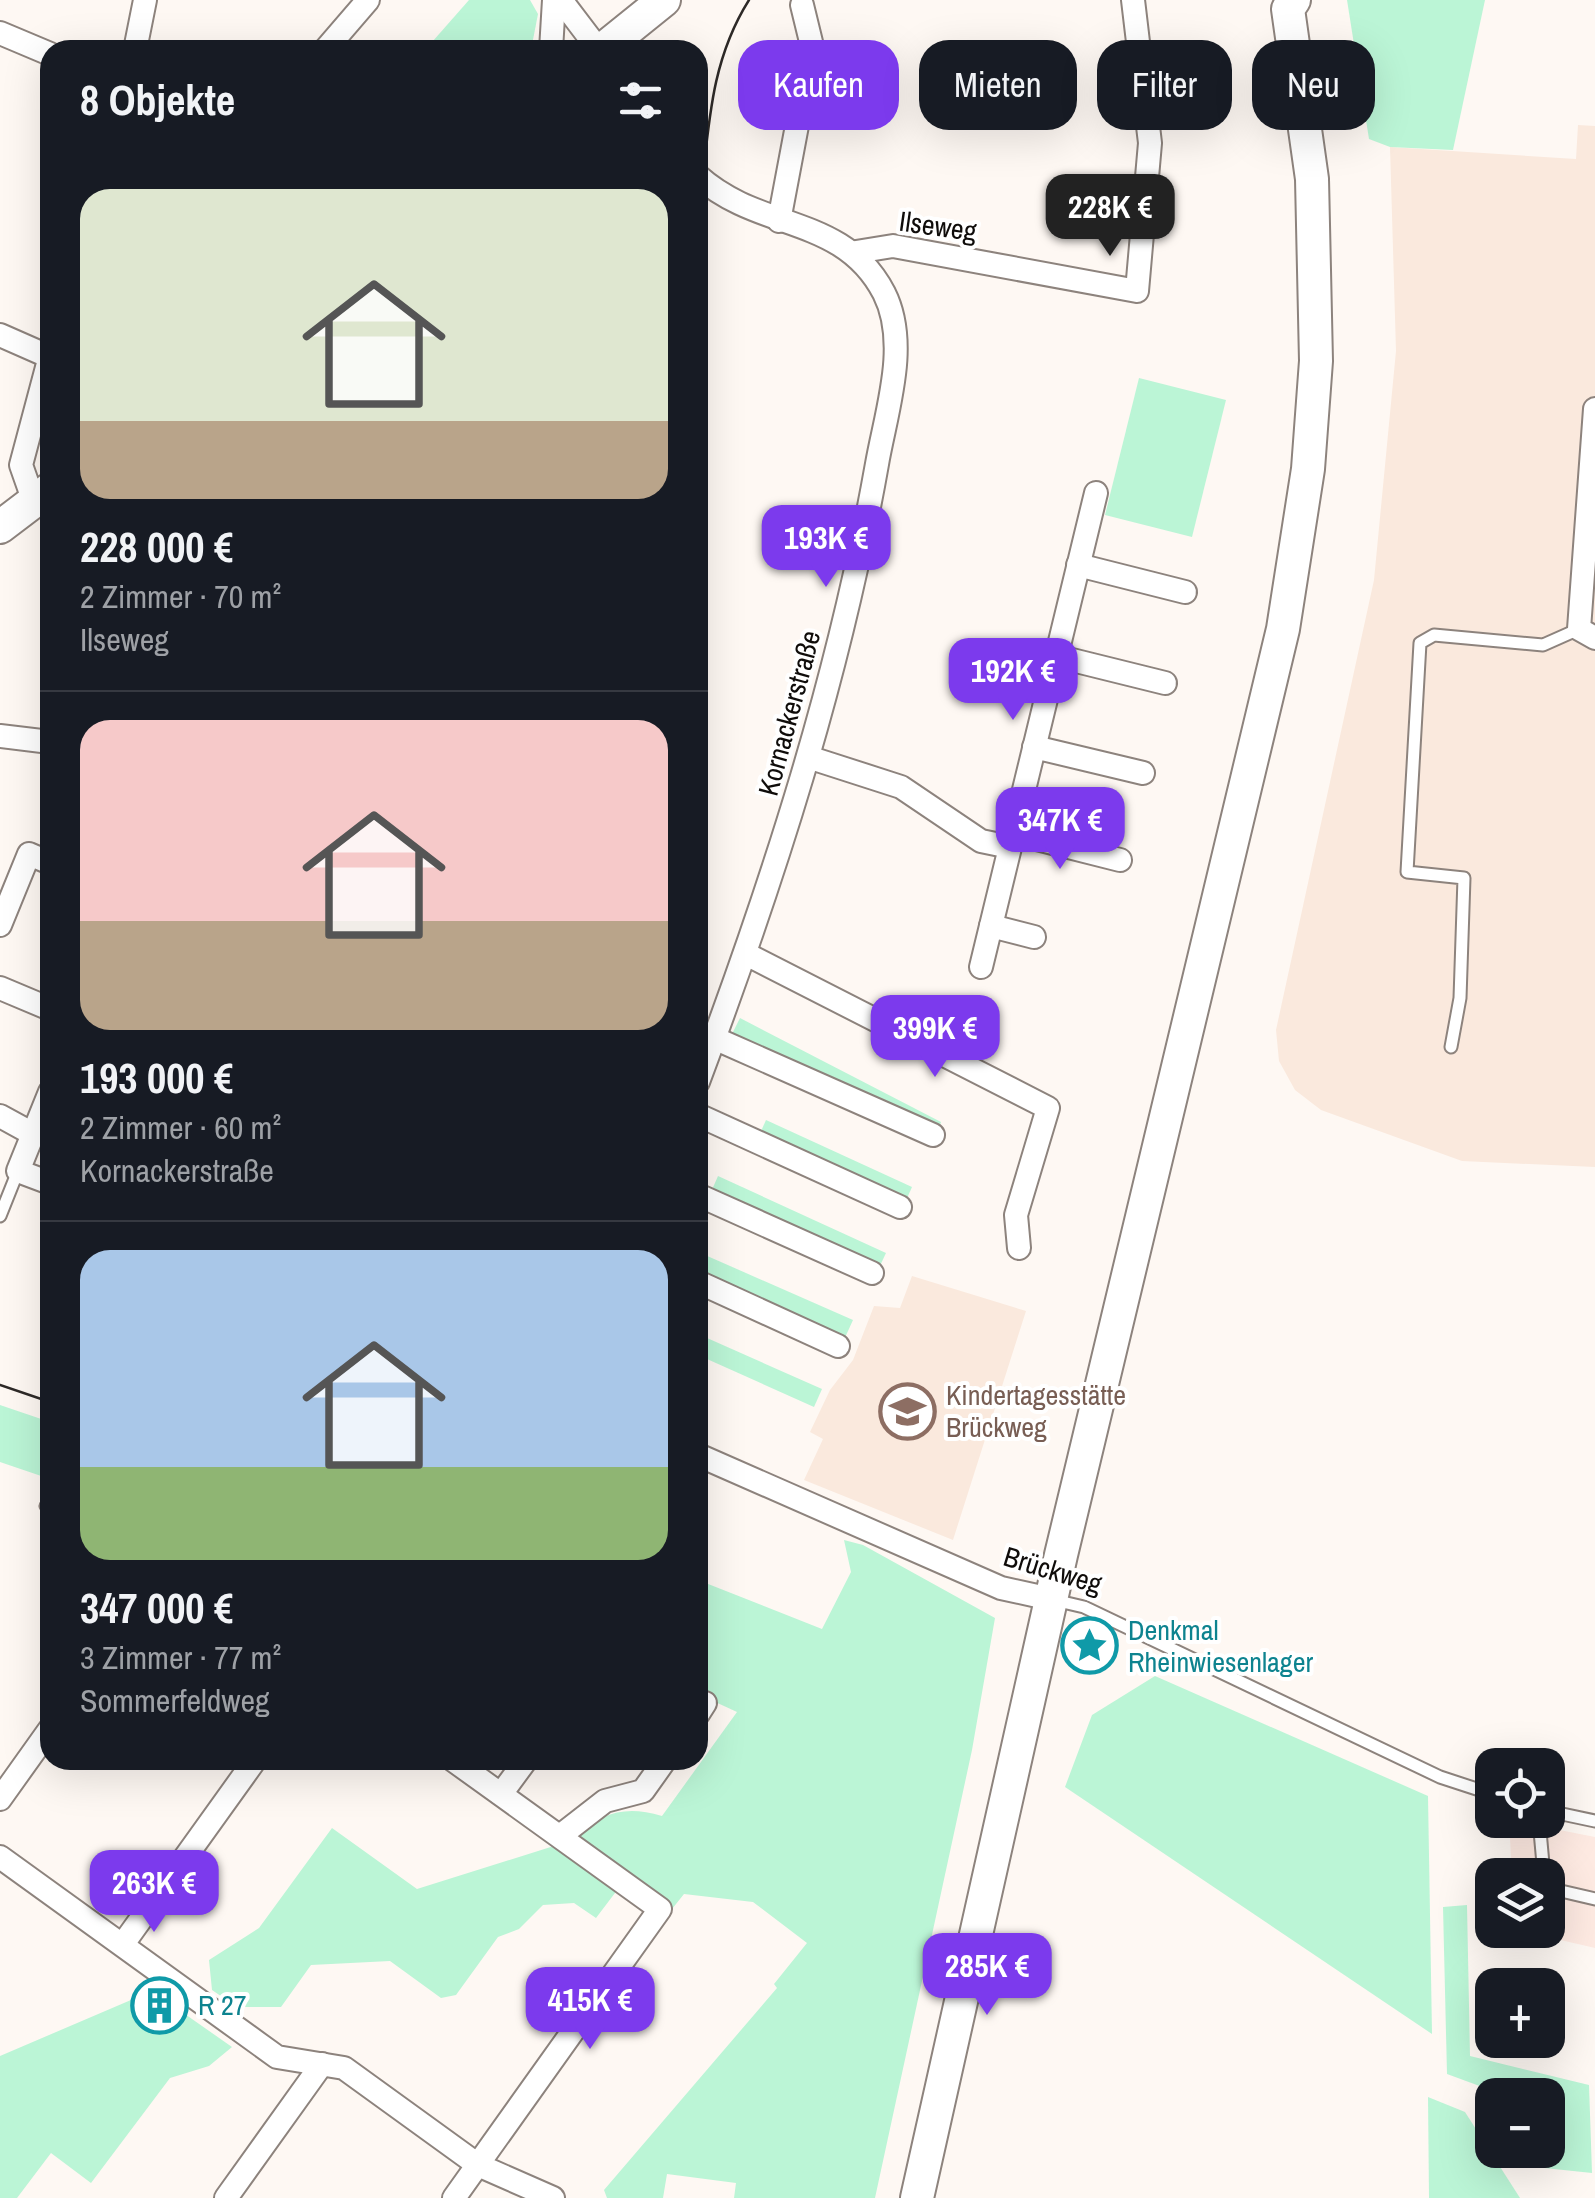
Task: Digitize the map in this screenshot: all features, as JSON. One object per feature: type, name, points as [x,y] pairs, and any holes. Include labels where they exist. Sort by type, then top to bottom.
[{"type":"street","points":[[136,40],[145,0]]},
{"type":"street","points":[[334,40],[368,0]]},
{"type":"street","points":[[552,40],[558,0]]},
{"type":"street","points":[[558,0],[592,40]]},
{"type":"street","points":[[639,0],[663,1]]},
{"type":"street","name":"Ilseweg","points":[[856,252],[893,246],[1137,291],[1150,143],[1133,0]]},
{"type":"street","points":[[613,40],[663,1]]},
{"type":"street","points":[[917,2198],[1051,1599],[1283,629],[1308,470],[1316,270],[1312,179],[1286,3]]},
{"type":"street","points":[[779,221],[812,46],[802,5]]},
{"type":"street","points":[[0,33],[40,50]]},
{"type":"street","points":[[708,183],[741,208],[824,235],[856,252]]},
{"type":"street","name":"Kornackerstraße","points":[[708,1054],[811,758],[860,556],[896,354],[886,296],[856,252]]},
{"type":"street","points":[[0,335],[40,352]]},
{"type":"street","points":[[40,394],[21,465],[40,492]]},
{"type":"street","points":[[1587,633],[1595,410]]},
{"type":"street","points":[[980,967],[1096,493]]},
{"type":"street","points":[[0,527],[40,497]]},
{"type":"street","points":[[1078,565],[1185,592]]},
{"type":"street","points":[[1056,656],[1165,683]]},
{"type":"street","points":[[0,736],[40,741]]},
{"type":"street","points":[[1034,747],[1142,773]]},
{"type":"street","points":[[811,758],[901,787],[981,841],[1011,840],[1120,860]]},
{"type":"street","points":[[0,925],[29,854],[40,859]]},
{"type":"street","points":[[991,926],[1034,937]]},
{"type":"street","points":[[746,954],[1048,1108],[1016,1215],[1019,1248]]},
{"type":"street","points":[[0,988],[40,1005]]},
{"type":"street","points":[[714,1038],[933,1135]]},
{"type":"street","points":[[0,1116],[33,1134]]},
{"type":"street","points":[[40,1117],[18,1171],[40,1180]]},
{"type":"street","points":[[708,1120],[900,1207]]},
{"type":"street","points":[[708,1200],[872,1274]]},
{"type":"street","points":[[708,1287],[838,1346]]},
{"type":"street","name":"Brückweg","points":[[708,1459],[1001,1588],[1051,1599]]},
{"type":"street","points":[[0,1798],[40,1743]]},
{"type":"street","points":[[122,1944],[248,1770]]},
{"type":"street","points":[[454,2198],[660,1909],[468,1770]]},
{"type":"street","points":[[501,1794],[519,1770]]},
{"type":"street","points":[[560,1836],[605,1802],[642,1791],[658,1770]]},
{"type":"street","points":[[0,1857],[277,2057],[344,2068],[478,2165],[553,2198]]},
{"type":"street","points":[[226,2198],[322,2064]]},
{"type":"lane","points":[[1451,1046],[1460,998],[1464,878],[1407,872],[1420,643],[1434,635],[1543,645],[1587,633]]},
{"type":"lane","points":[[0,1216],[18,1171]]},
{"type":"lane","name":"Brückweg","points":[[1051,1599],[1084,1607],[1440,1777],[1475,1788]]},
{"type":"lane","points":[[1565,1815],[1595,1821]]},
{"type":"lane","points":[[1565,1892],[1595,1899]]},
{"type":"shaded area","points":[[1578,125],[1595,126],[1595,1167],[1462,1161],[1321,1110],[1295,1090],[1279,1061],[1276,1030],[1374,580],[1396,351],[1390,147],[1576,159]]},
{"type":"shaded area","name":"Kindertagesstätte Brückweg","points":[[912,1276],[1026,1311],[953,1540],[804,1480],[823,1439],[810,1432],[830,1390],[853,1360],[874,1306],[900,1308]]},
{"type":"shaded area","points":[[1565,1831],[1595,1837],[1595,1948],[1565,1941],[1565,1858],[1511,1858],[1510,1838],[1565,1838]]},
{"type":"green space","points":[[469,0],[530,0],[538,14],[533,40],[434,40]]},
{"type":"green space","points":[[1347,0],[1485,0],[1453,150],[1390,147],[1369,139],[1368,130],[1375,130],[1375,40],[1353,40]]},
{"type":"green space","points":[[1139,378],[1226,400],[1192,537],[1105,515]]},
{"type":"green space","points":[[740,1018],[941,1122],[938,1131],[732,1034]]},
{"type":"green space","points":[[766,1120],[912,1187],[904,1205],[758,1138]]},
{"type":"green space","points":[[718,1176],[886,1253],[878,1270],[711,1192]]},
{"type":"green space","points":[[708,1256],[853,1320],[843,1342],[708,1277]]},
{"type":"green space","points":[[708,1338],[822,1389],[814,1407],[708,1359]]},
{"type":"green space","points":[[0,1405],[40,1419],[40,1476],[0,1462]]},
{"type":"green space","points":[[844,1540],[863,1545],[995,1618],[972,1750],[875,2198],[734,2198],[736,2183],[667,2174],[663,2198],[607,2198],[604,2190],[777,1988],[774,1984],[807,1943],[753,1902],[684,1894],[672,1909],[574,1836],[615,1813],[636,1811],[662,1816],[695,1770],[708,1770],[708,1752],[737,1712],[708,1699],[708,1584],[822,1629],[851,1572]]},
{"type":"green space","points":[[1155,1676],[1428,1796],[1432,2034],[1065,1787],[1092,1715]]},
{"type":"green space","points":[[332,1828],[417,1889],[557,1845],[618,1889],[596,1918],[574,1903],[543,1905],[519,1929],[498,1937],[456,1995],[441,1998],[390,1961],[311,1965],[281,2007],[237,2007],[212,1990],[209,1960],[259,1928]]},
{"type":"green space","points":[[1467,1905],[1470,2056],[1560,2078],[1475,2078],[1475,2084],[1447,2074],[1443,1907]]},
{"type":"green space","points":[[152,1991],[232,2047],[209,2066],[170,2078],[91,2183],[51,2153],[17,2198],[0,2198],[0,2056]]},
{"type":"green space","points":[[1565,2079],[1589,2085],[1592,2173],[1544,2168],[1565,2168]]},
{"type":"green space","points":[[1428,2097],[1465,2112],[1475,2128],[1475,2168],[1501,2168],[1520,2198],[1429,2198]]},
{"type":"tram line","points":[[708,133],[724,52],[749,0]]},
{"type":"tram line","points":[[0,1385],[40,1399]]},
{"type":"place","name":"Kindertagesstätte Brückweg","points":[[907,1411]]},
{"type":"place","name":"Denkmal Rheinwiesenlager","points":[[1089,1646]]},
{"type":"place","name":"R 27","points":[[159,2005]]}]
